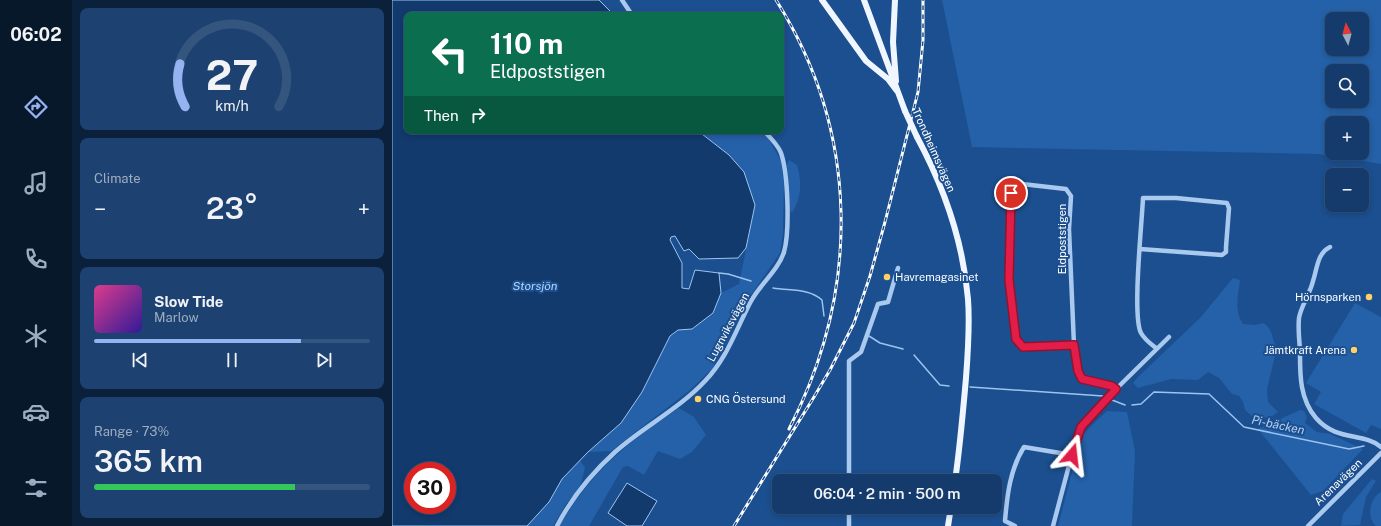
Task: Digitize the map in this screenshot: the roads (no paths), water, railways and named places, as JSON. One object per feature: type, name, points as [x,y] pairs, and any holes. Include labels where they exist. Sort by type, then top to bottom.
[{"type":"main road","points":[[822,0],[866,61],[888,79],[898,94]]},
{"type":"main road","name":"Trondheimsvägen","points":[[864,0],[905,111],[935,172],[953,221],[962,262],[968,298],[967,356],[963,417],[956,474]]},
{"type":"main road","points":[[895,0],[893,54],[898,94]]},
{"type":"main road","points":[[948,526],[950,514]]},
{"type":"street","points":[[622,0],[630,12]]},
{"type":"street","name":"Lugnviksvägen","points":[[557,526],[575,497],[601,466],[616,452],[682,402],[704,382],[721,363],[751,301],[784,252],[786,236],[785,169],[780,151],[766,134]]},
{"type":"street","name":"Eldpoststigen","points":[[1074,345],[1023,347],[1016,339],[1009,280],[1010,202],[1013,184],[1066,189],[1071,196],[1069,229],[1074,345],[1078,371],[1082,379],[1114,388]]},
{"type":"street","points":[[1140,249],[1222,254],[1226,252],[1229,208],[1227,202],[1176,198],[1143,198],[1140,249],[1138,322],[1141,332],[1146,340],[1156,348]]},
{"type":"street","points":[[1330,247],[1325,249],[1321,255],[1313,283],[1299,317],[1302,390],[1310,409],[1325,426],[1340,434],[1375,442],[1381,447]]},
{"type":"street","points":[[849,474],[848,361],[861,352],[878,304],[888,302],[898,268]]},
{"type":"street","points":[[1053,526],[1081,427],[1114,388],[1156,348],[1169,338]]},
{"type":"street","points":[[1015,526],[1005,521],[1007,497],[1018,458],[1024,448],[1072,455]]},
{"type":"street","name":"Arenavägen","points":[[1308,526],[1381,453]]},
{"type":"street","points":[[849,514],[849,526]]},
{"type":"water","name":"Storsjön","points":[[392,0],[599,0],[611,12],[404,12],[404,134],[702,134],[729,155],[744,172],[755,205],[746,248],[738,258],[699,259],[689,249],[684,251],[675,236],[671,237],[670,240],[682,263],[682,288],[689,289],[695,270],[719,273],[721,293],[713,313],[692,329],[678,330],[670,336],[642,392],[621,423],[588,452],[562,479],[549,502],[527,526],[392,526]]},
{"type":"water","points":[[627,483],[657,501],[642,526],[627,526],[608,513]]},
{"type":"waterway","name":"Pi-bäcken","points":[[719,273],[728,274],[751,281]]},
{"type":"waterway","name":"Pi-bäcken","points":[[773,288],[811,293],[817,296],[822,300],[824,316]]},
{"type":"waterway","name":"Pi-bäcken","points":[[869,336],[880,343],[903,349]]},
{"type":"waterway","name":"Pi-bäcken","points":[[914,355],[940,385],[949,386]]},
{"type":"waterway","name":"Pi-bäcken","points":[[970,387],[1103,396]]},
{"type":"waterway","name":"Pi-bäcken","points":[[1132,405],[1141,404],[1154,392],[1209,394],[1244,427],[1349,449],[1364,446]]},
{"type":"waterway","name":"Pi-bäcken","points":[[1112,400],[1125,405]]},
{"type":"railway","points":[[776,0],[783,12]]},
{"type":"railway","points":[[734,526],[830,370],[854,323],[870,276],[885,222],[918,92],[923,40],[923,0]]},
{"type":"railway","points":[[784,15],[804,51],[824,104],[836,158],[841,212],[839,267],[829,322],[813,376],[789,429]]},
{"type":"place","name":"Havremagasinet","points":[[887,277]]},
{"type":"place","name":"Hörnsparken","points":[[1369,297]]},
{"type":"place","name":"Jämtkraft Arena","points":[[1354,350]]},
{"type":"place","name":"CNG Östersund","points":[[698,399]]}]
